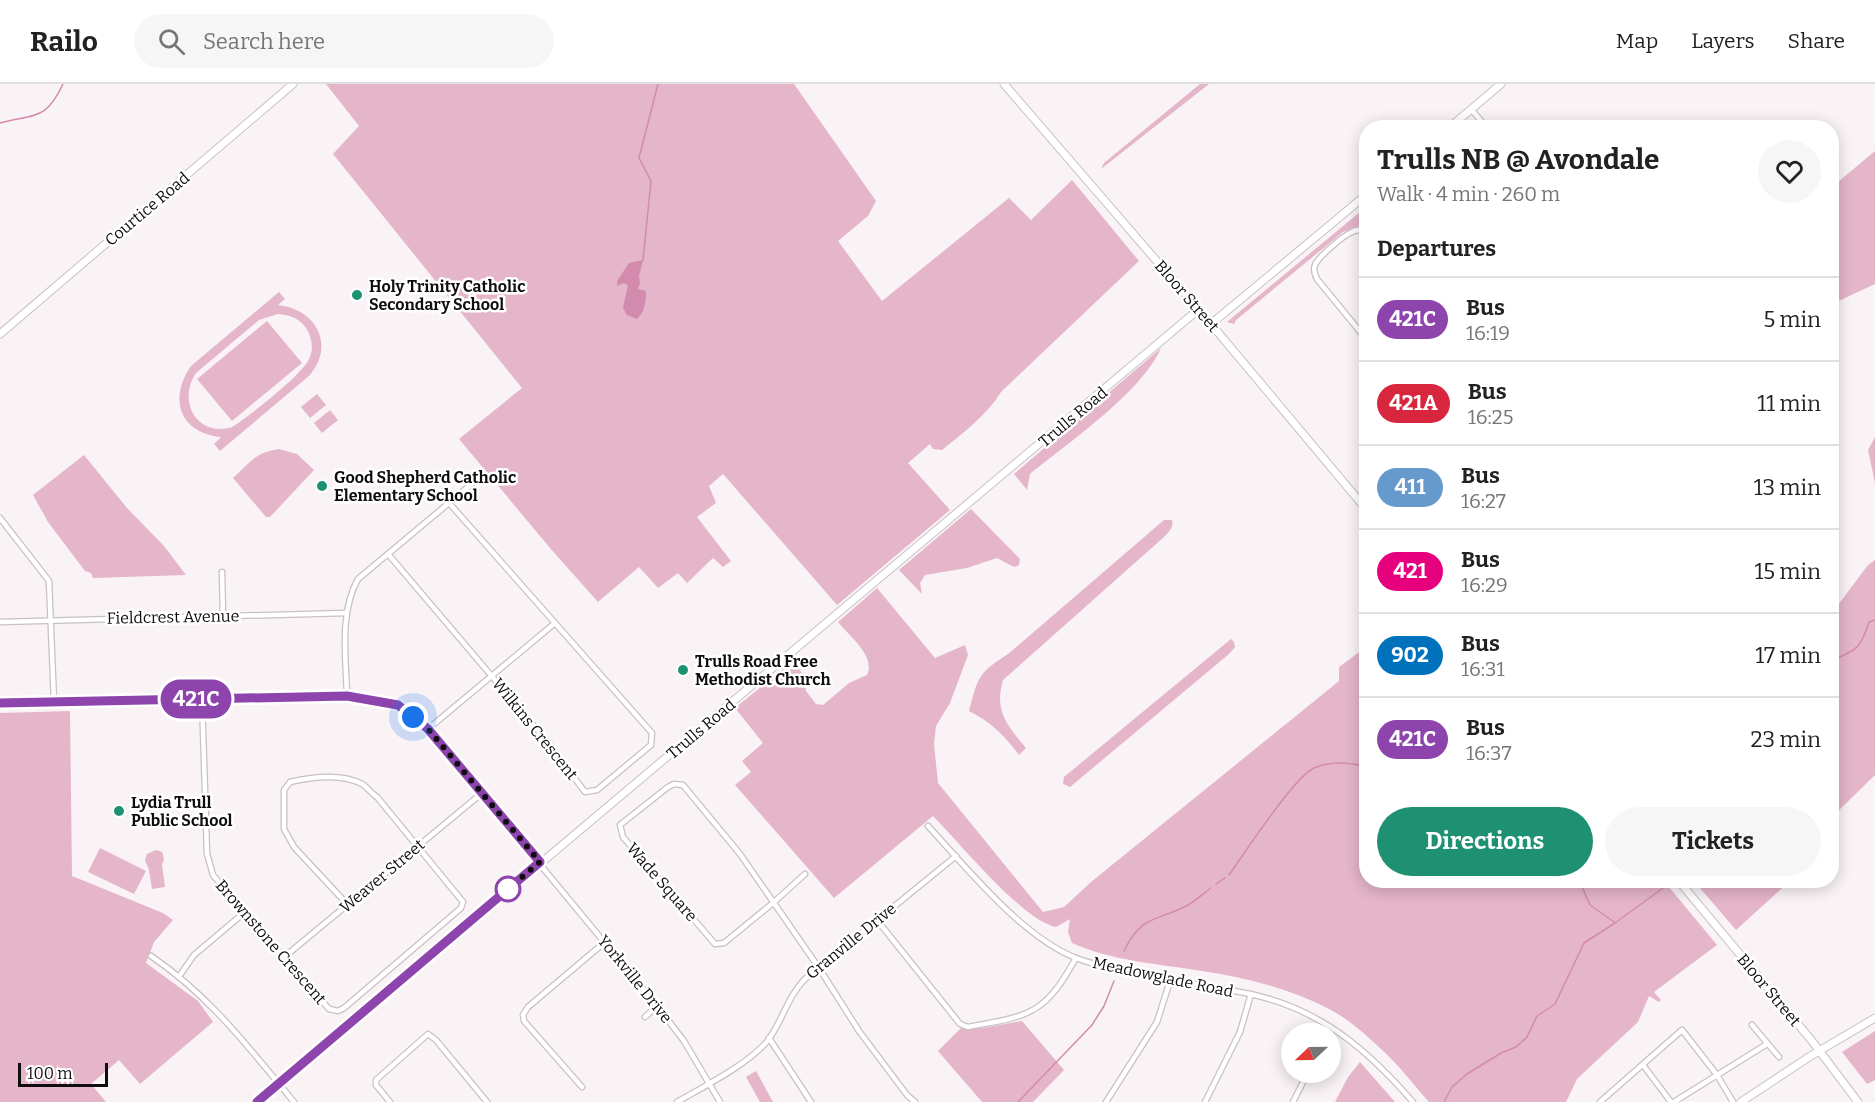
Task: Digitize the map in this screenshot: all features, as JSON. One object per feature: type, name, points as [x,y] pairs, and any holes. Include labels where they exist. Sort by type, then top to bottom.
[{"type":"street","name":"Courtice Road","points":[[0,334],[293,84]]},
{"type":"street","name":"Bloor Street","points":[[1004,84],[1199,309],[1359,501]]},
{"type":"street","points":[[1458,120],[1502,84]]},
{"type":"street","points":[[1471,109],[1480,120]]},
{"type":"street","points":[[1211,324],[1359,201]]},
{"type":"street","points":[[1359,229],[1351,232],[1320,258],[1315,264],[1314,271],[1317,279],[1359,330]]},
{"type":"street","name":"Trulls Road","points":[[257,1102],[1199,309]]},
{"type":"street","points":[[347,696],[346,613],[351,592],[358,579],[480,477]]},
{"type":"street","name":"Wilkins Crescent","points":[[388,554],[546,740],[585,792],[597,790],[651,745],[652,733],[450,504]]},
{"type":"street","points":[[0,518],[49,581],[54,702]]},
{"type":"street","points":[[222,572],[223,616]]},
{"type":"street","name":"Fieldcrest Avenue","points":[[0,622],[346,613]]},
{"type":"street","points":[[428,729],[555,623]]},
{"type":"street","name":"Yorkville Drive","points":[[0,703],[347,696],[398,705],[428,729],[657,1006],[684,1041],[720,1102]]},
{"type":"street","name":"Brownstone Crescent","points":[[202,699],[207,854],[213,875],[329,1009],[338,1011],[344,1008],[461,908],[463,902],[461,898],[417,846]]},
{"type":"street","points":[[347,904],[294,847],[284,829],[284,790],[290,782],[310,778],[337,778],[362,784],[377,798],[417,846]]},
{"type":"street","name":"Wade Square","points":[[773,903],[724,943],[715,944],[623,837],[620,825],[668,787],[674,784],[683,785],[740,854],[819,968],[859,1031],[907,1095],[915,1102]]},
{"type":"street","name":"Weaver Street","points":[[283,958],[481,794]]},
{"type":"street","name":"Meadowglade Road","points":[[928,826],[1021,922],[1043,939],[1076,958],[1170,981],[1251,994],[1281,1003],[1325,1023]]},
{"type":"street","name":"Granville Drive","points":[[676,1102],[710,1083],[758,1050],[769,1038],[795,989],[956,856]]},
{"type":"street","points":[[773,903],[805,874]]},
{"type":"street","name":"Bloor Street","points":[[1685,888],[1820,1051],[1858,1102]]},
{"type":"street","points":[[180,975],[194,955],[245,912]]},
{"type":"street","points":[[877,920],[960,1024],[968,1027],[1017,1017],[1039,1006],[1059,985],[1076,958]]},
{"type":"street","points":[[582,1087],[524,1021],[523,1015],[528,1007],[605,942]]},
{"type":"street","points":[[151,956],[180,975],[222,1016],[294,1102]]},
{"type":"street","points":[[1106,1102],[1157,1022],[1170,981]]},
{"type":"street","points":[[1205,1102],[1240,1032],[1251,994]]},
{"type":"street","points":[[645,1017],[657,1006]]},
{"type":"street","points":[[1741,1102],[1875,1018]]},
{"type":"street","points":[[1752,1025],[1779,1057]]},
{"type":"street","points":[[1600,1102],[1682,1030],[1718,1075],[1733,1102]]},
{"type":"street","name":"Meadowglade Road","points":[[1341,1033],[1389,1074],[1413,1102]]},
{"type":"street","points":[[390,1102],[376,1085],[376,1080],[428,1034],[436,1040],[487,1102]]},
{"type":"street","points":[[769,1038],[811,1102]]},
{"type":"street","points":[[1643,1065],[1672,1102],[1767,1044]]},
{"type":"street","points":[[1293,1102],[1302,1083]]},
{"type":"shaded area","points":[[326,84],[794,84],[876,201],[868,216],[838,241],[882,301],[1009,198],[1031,220],[1072,180],[1139,261],[1001,392],[982,416],[966,430],[942,450],[933,449],[930,444],[908,463],[950,510],[837,605],[723,474],[709,486],[716,503],[697,517],[731,561],[723,567],[713,558],[687,583],[678,573],[658,588],[639,567],[598,602],[459,439],[522,388],[333,154],[359,126]]},
{"type":"shaded area","points":[[1200,84],[1209,84],[1101,169],[1104,163]]},
{"type":"shaded area","points":[[1875,151],[1875,284],[1839,301],[1839,181]]},
{"type":"shaded area","points":[[1359,213],[1359,226],[1343,232],[1234,324],[1227,322]]},
{"type":"shaded area","points":[[643,260],[638,289],[646,291],[646,299],[637,319],[627,315],[623,308],[628,285],[624,283],[617,286],[617,281],[629,263]]},
{"type":"shaded area","points":[[279,292],[285,299],[278,305],[303,313],[318,330],[321,341],[321,352],[317,364],[309,376],[220,451],[214,444],[221,437],[196,429],[187,421],[182,412],[180,390],[191,366]],"holes":[[[282,314],[300,322],[310,335],[311,351],[305,366],[274,395],[232,427],[220,429],[200,422],[194,415],[189,395],[196,373],[259,320]]]},
{"type":"shaded area","points":[[267,321],[302,363],[232,421],[197,379]]},
{"type":"shaded area","points":[[1161,348],[1138,382],[1121,399],[1030,474],[1027,490],[1014,474]]},
{"type":"shaded area","points":[[317,394],[326,405],[310,418],[301,407]]},
{"type":"shaded area","points":[[330,410],[338,420],[322,433],[314,423]]},
{"type":"shaded area","points":[[1875,437],[1875,483],[1868,450]]},
{"type":"shaded area","points":[[279,449],[297,454],[314,470],[270,517],[266,517],[233,478],[259,456]]},
{"type":"shaded area","points":[[84,455],[127,508],[164,546],[186,575],[93,578],[91,573],[85,571],[48,522],[33,495]]},
{"type":"shaded area","points":[[971,509],[1020,559],[1019,565],[1014,567],[997,558],[967,568],[925,575],[920,583],[922,594],[899,570]]},
{"type":"shaded area","points":[[1164,520],[1172,520],[1172,525],[1164,537],[1003,680],[1001,709],[1008,725],[1026,748],[1019,755],[997,730],[969,711],[977,683],[985,671],[1008,654]]},
{"type":"shaded area","points":[[1875,560],[1875,775],[1839,810],[1839,604],[1868,565]]},
{"type":"shaded area","points":[[877,588],[935,658],[965,645],[968,655],[950,703],[936,726],[934,744],[938,783],[1043,912],[1064,907],[1091,882],[1339,681],[1339,667],[1359,652],[1359,888],[1670,888],[1717,945],[1654,992],[1661,1000],[1659,1002],[1649,996],[1638,1022],[1577,1079],[1566,1102],[1429,1102],[1393,1061],[1368,1037],[1342,1017],[1314,1002],[1251,980],[1119,958],[1072,943],[1068,932],[1070,919],[1056,927],[1042,922],[1027,911],[992,879],[933,816],[834,898],[735,785],[751,772],[742,761],[763,743],[735,708],[794,660],[804,677],[806,691],[816,704],[823,705],[849,683],[867,675],[869,668],[865,654],[838,622]]},
{"type":"shaded area","points":[[1231,639],[1235,647],[1229,654],[1070,787],[1063,784],[1064,777]]},
{"type":"shaded area","points":[[70,711],[72,876],[163,913],[173,920],[154,942],[146,963],[198,1001],[213,1022],[140,1084],[119,1060],[91,1084],[106,1102],[0,1102],[0,713]]},
{"type":"shaded area","points":[[100,848],[146,871],[134,894],[88,872]]},
{"type":"shaded area","points":[[156,850],[162,852],[164,859],[162,865],[165,887],[152,889],[145,860],[147,854]]},
{"type":"shaded area","points":[[1700,888],[1782,888],[1736,930]]},
{"type":"shaded area","points":[[1022,1021],[1064,1070],[1033,1102],[982,1102],[938,1051],[962,1027],[982,1028]]},
{"type":"shaded area","points":[[1875,1031],[1875,1080],[1867,1084],[1842,1052]]},
{"type":"shaded area","points":[[1360,1062],[1395,1102],[1335,1102],[1348,1077]]},
{"type":"shaded area","points":[[756,1071],[773,1102],[760,1102],[746,1077]]},
{"type":"waterway","points":[[0,123],[38,114],[45,110],[57,96],[63,84]]},
{"type":"waterway","points":[[643,260],[651,181],[639,158],[658,84]]},
{"type":"waterway","points":[[1839,657],[1852,651],[1860,643],[1869,622],[1875,620]]},
{"type":"waterway","points":[[1229,875],[1282,800],[1305,774],[1326,764],[1359,765]]},
{"type":"waterway","points":[[1216,884],[1225,878]]},
{"type":"waterway","points":[[1124,951],[1137,931],[1144,925],[1188,905],[1211,888]]},
{"type":"waterway","points":[[1583,888],[1590,905],[1614,922]]},
{"type":"waterway","points":[[1444,1102],[1452,1087],[1467,1074],[1501,1053],[1516,1047],[1527,1037],[1537,1016],[1555,1004],[1584,943],[1663,888]]},
{"type":"waterway","points":[[1018,1102],[1092,1025],[1104,1006],[1114,981]]},
{"type":"bus line","name":"421C","points":[[0,703],[347,696],[398,705],[428,729],[540,862],[257,1102]]},
{"type":"place","name":"Holy Trinity Catholic Secondary School","points":[[357,295]]},
{"type":"place","name":"Good Shepherd Catholic Elementary School","points":[[322,486]]},
{"type":"place","name":"Trulls Road Free Methodist Church","points":[[683,670]]},
{"type":"place","name":"Lydia Trull Public School","points":[[119,811]]},
{"type":"route","points":[[413,717],[428,729],[540,862],[508,889]]}]
